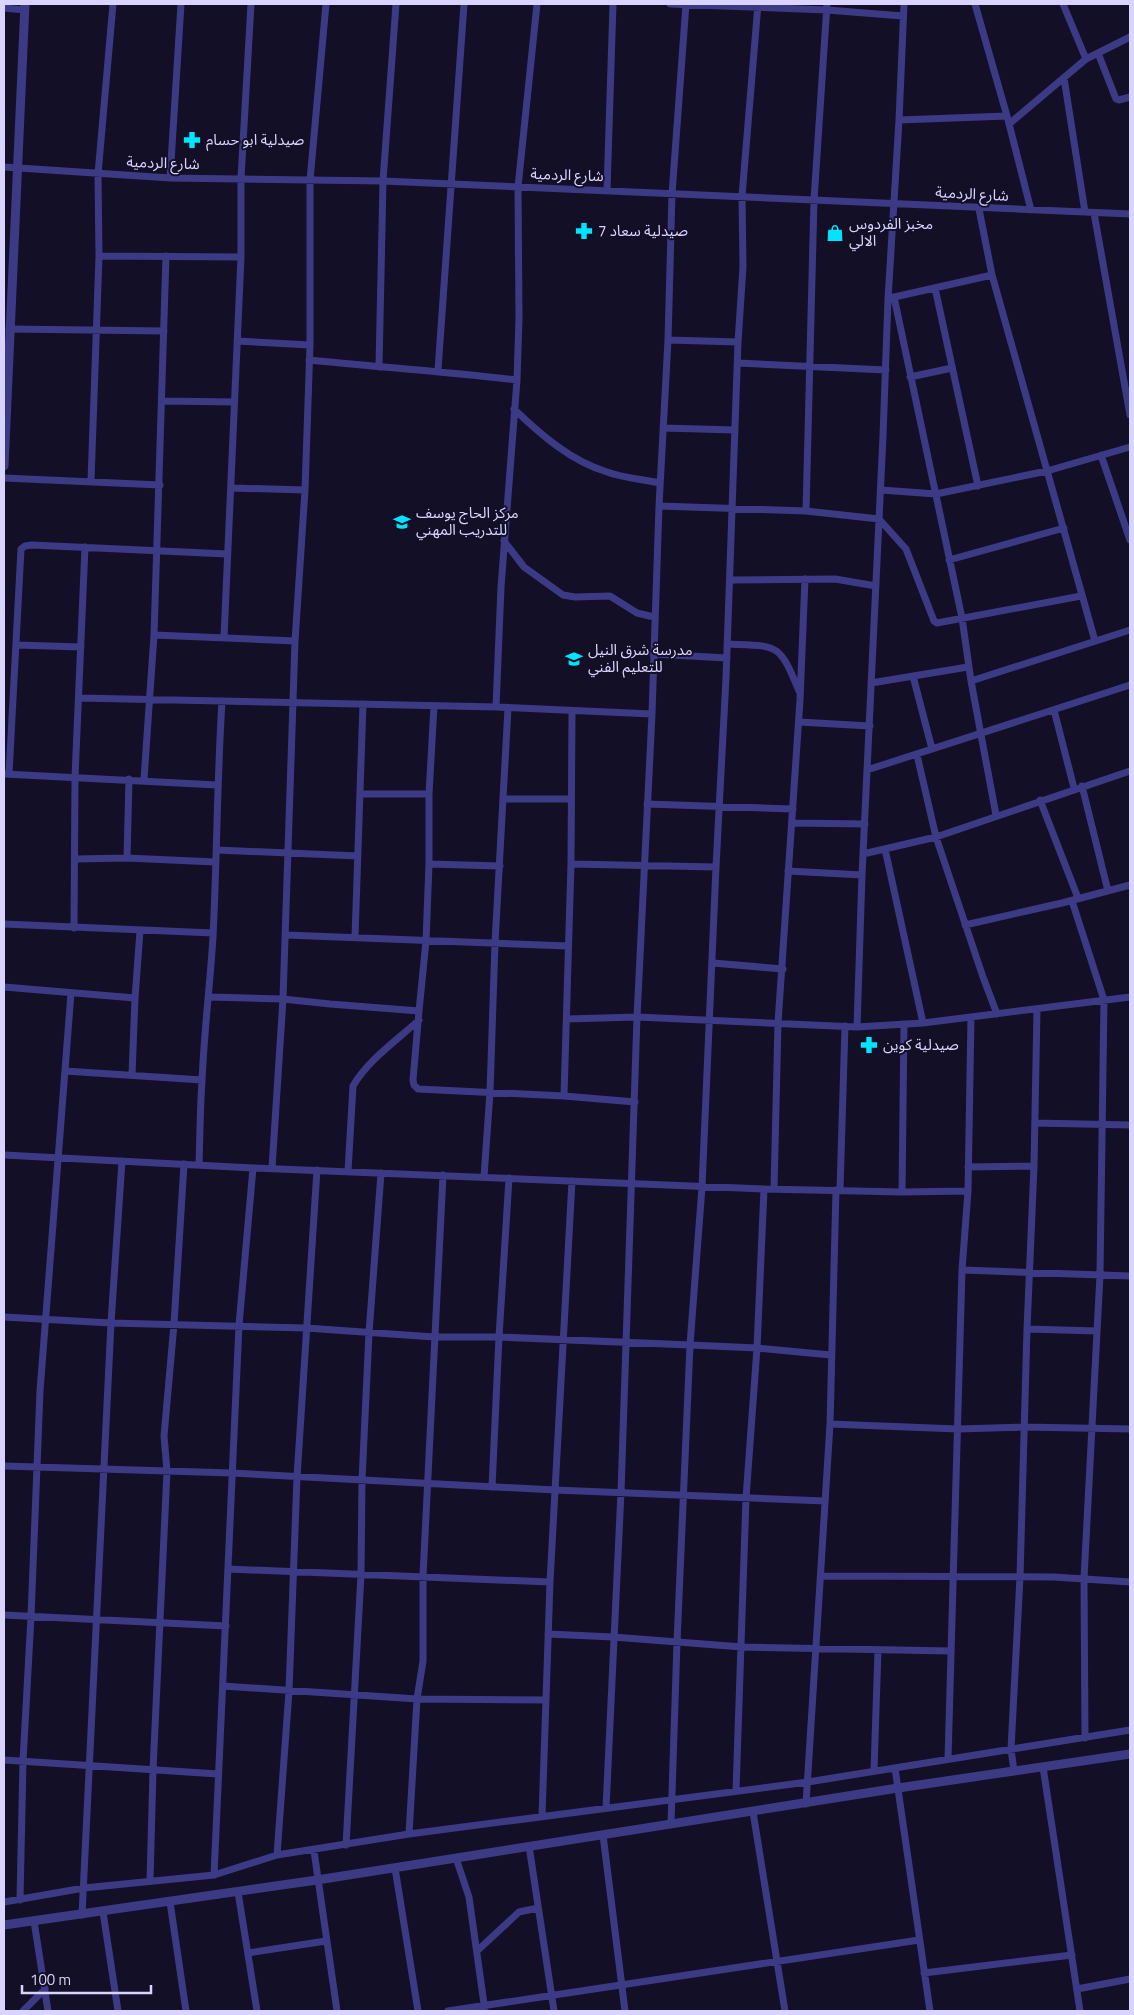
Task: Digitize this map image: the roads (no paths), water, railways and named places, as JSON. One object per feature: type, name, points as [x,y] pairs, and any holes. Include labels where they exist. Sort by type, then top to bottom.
[{"type":"street","points":[[91,481],[99,256],[98,174],[113,4]]},
{"type":"street","points":[[170,178],[181,4]]},
{"type":"street","points":[[224,637],[238,341],[241,178],[252,4]]},
{"type":"street","points":[[272,1168],[283,999],[293,703],[305,490],[310,345],[310,180],[326,4]]},
{"type":"street","points":[[379,367],[383,181],[396,4]]},
{"type":"street","points":[[438,370],[464,4]]},
{"type":"street","points":[[496,707],[504,541],[517,380],[519,318],[518,188],[537,4]]},
{"type":"street","points":[[607,190],[613,4]]},
{"type":"street","points":[[670,4],[827,7],[903,16]]},
{"type":"street","points":[[606,1808],[621,1492],[633,1184],[637,1017],[652,714],[658,506],[668,340],[672,194],[686,4]]},
{"type":"street","points":[[858,1027],[862,875],[891,298],[893,203],[900,120],[904,4]]},
{"type":"street","points":[[975,4],[1031,210]]},
{"type":"street","points":[[1063,4],[1086,59]]},
{"type":"street","points":[[670,1824],[676,1642],[690,1345],[702,1187],[711,1020],[716,867],[733,510],[738,342],[743,267],[742,196],[758,5]]},
{"type":"street","points":[[4,8],[25,7],[18,168],[7,323],[4,466]]},
{"type":"street","points":[[806,510],[814,200],[827,7]]},
{"type":"street","points":[[1009,124],[1086,59],[1130,37]]},
{"type":"street","points":[[1098,53],[1116,99],[1130,97]]},
{"type":"street","points":[[1064,78],[1085,212]]},
{"type":"street","points":[[900,120],[1007,116]]},
{"type":"street","name":"شارع الردمية","points":[[4,167],[170,178],[383,181],[1130,214]]},
{"type":"street","points":[[979,208],[992,275],[1064,528],[1081,596],[1096,641]]},
{"type":"street","points":[[1094,213],[1130,415]]},
{"type":"street","points":[[99,256],[241,257]]},
{"type":"street","points":[[144,780],[154,635],[163,401],[166,256]]},
{"type":"street","points":[[891,298],[992,275]]},
{"type":"street","points":[[936,288],[978,486]]},
{"type":"street","points":[[891,298],[962,618],[968,667],[996,815]]},
{"type":"street","points":[[7,323],[96,331],[164,331]]},
{"type":"street","points":[[668,340],[738,342]]},
{"type":"street","points":[[238,341],[310,345]]},
{"type":"street","points":[[309,360],[379,367],[438,370],[517,380]]},
{"type":"street","points":[[738,363],[886,370]]},
{"type":"street","points":[[910,377],[952,368]]},
{"type":"street","points":[[163,401],[234,402]]},
{"type":"street","points":[[514,409],[540,434],[580,460],[610,473],[660,483]]},
{"type":"street","points":[[663,428],[735,430]]},
{"type":"street","points":[[881,490],[936,494],[1047,471],[1130,447]]},
{"type":"street","points":[[1101,456],[1130,540]]},
{"type":"street","points":[[4,478],[160,485]]},
{"type":"street","points":[[231,488],[305,490]]},
{"type":"street","points":[[658,506],[733,510],[806,510],[879,519],[906,549],[934,621],[938,623],[1081,596]]},
{"type":"street","points":[[949,560],[1064,528]]},
{"type":"street","points":[[504,541],[524,567],[564,595],[575,597],[610,596],[637,613],[654,617]]},
{"type":"street","points":[[217,784],[6,774],[17,645],[21,549],[32,545],[227,554]]},
{"type":"street","points":[[74,928],[76,859],[75,777],[80,698],[80,647],[85,547]]},
{"type":"street","points":[[774,1189],[778,1023],[801,694],[805,579]]},
{"type":"street","points":[[730,580],[835,579],[876,586]]},
{"type":"street","points":[[971,681],[1130,630]]},
{"type":"street","points":[[154,635],[296,641]]},
{"type":"street","points":[[727,644],[768,646],[777,651],[786,660],[801,694]]},
{"type":"street","points":[[17,645],[80,647]]},
{"type":"street","points":[[653,654],[727,658]]},
{"type":"street","points":[[871,683],[968,667]]},
{"type":"street","points":[[914,676],[932,749]]},
{"type":"street","points":[[867,770],[1130,685]]},
{"type":"street","points":[[80,698],[496,707],[652,714]]},
{"type":"street","points":[[199,1165],[202,1080],[210,997],[217,850],[217,784],[222,701]]},
{"type":"street","points":[[355,938],[363,704]]},
{"type":"street","points":[[434,706],[429,794],[426,941],[414,1085],[418,1089],[564,1096],[634,1102]]},
{"type":"street","points":[[484,1177],[490,1092],[495,943],[508,708]]},
{"type":"street","points":[[1054,710],[1074,788]]},
{"type":"street","points":[[564,1096],[572,864],[572,711]]},
{"type":"street","points":[[799,722],[870,726]]},
{"type":"street","points":[[916,754],[936,837],[997,1014]]},
{"type":"street","points":[[864,854],[936,837],[1074,788],[1130,771]]},
{"type":"street","points":[[127,858],[129,779]]},
{"type":"street","points":[[1082,786],[1108,891]]},
{"type":"street","points":[[361,794],[429,794]]},
{"type":"street","points":[[502,799],[571,799]]},
{"type":"street","points":[[1040,800],[1075,900],[1104,1000],[1100,1276],[1084,1578],[1085,1738]]},
{"type":"street","points":[[647,804],[793,809]]},
{"type":"street","points":[[792,823],[865,824]]},
{"type":"street","points":[[217,850],[358,856]]},
{"type":"street","points":[[886,850],[923,1023]]},
{"type":"street","points":[[76,859],[127,858],[216,862]]},
{"type":"street","points":[[429,864],[500,866]]},
{"type":"street","points":[[572,864],[716,867]]},
{"type":"street","points":[[788,872],[862,875]]},
{"type":"street","points":[[965,925],[1130,886]]},
{"type":"street","points":[[4,924],[213,933]]},
{"type":"street","points":[[132,1075],[140,931]]},
{"type":"street","points":[[286,935],[568,946]]},
{"type":"street","points":[[713,964],[783,969]]},
{"type":"street","points":[[4,987],[135,998]]},
{"type":"street","points":[[20,1900],[23,1761],[40,1391],[71,993]]},
{"type":"street","points":[[210,997],[283,999],[419,1011]]},
{"type":"street","points":[[567,1019],[637,1017],[858,1027],[923,1023],[1130,997]]},
{"type":"street","points":[[1014,1771],[1011,1749],[1020,1577],[1034,1166],[1037,1010]]},
{"type":"street","points":[[948,1759],[962,1270],[968,1191],[971,1017]]},
{"type":"street","points":[[348,1171],[353,1086],[359,1075],[368,1065],[418,1020]]},
{"type":"street","points":[[902,1192],[904,1024]]},
{"type":"street","points":[[806,1804],[814,1648],[821,1576],[830,1424],[831,1355],[845,1026]]},
{"type":"street","points":[[64,1071],[202,1080]]},
{"type":"street","points":[[1035,1123],[1130,1125]]},
{"type":"street","points":[[4,1155],[253,1168],[702,1187],[902,1192],[968,1191]]},
{"type":"street","points":[[82,1915],[111,1323],[122,1161]]},
{"type":"street","points":[[150,1881],[153,1770],[167,1471],[164,1436],[174,1324],[184,1164]]},
{"type":"street","points":[[968,1167],[1034,1166]]},
{"type":"street","points":[[214,1875],[239,1325],[253,1168]]},
{"type":"street","points":[[277,1855],[289,1691],[297,1477],[317,1170]]},
{"type":"street","points":[[346,1845],[360,1575],[362,1480],[369,1333],[381,1173]]},
{"type":"street","points":[[409,1834],[417,1699],[424,1661],[423,1576],[443,1175]]},
{"type":"street","points":[[492,1487],[509,1178]]},
{"type":"street","points":[[542,1816],[550,1582],[572,1181]]},
{"type":"street","points":[[736,1791],[746,1498],[757,1348],[764,1189]]},
{"type":"street","points":[[962,1270],[1130,1276]]},
{"type":"street","points":[[4,1316],[111,1323],[306,1328],[434,1337],[499,1337],[757,1348],[831,1355]]},
{"type":"street","points":[[1027,1329],[1097,1331]]},
{"type":"street","points":[[830,1424],[958,1429],[1024,1427],[1130,1429]]},
{"type":"street","points":[[4,1466],[232,1473],[556,1490],[825,1500]]},
{"type":"street","points":[[228,1569],[550,1582]]},
{"type":"street","points":[[821,1576],[953,1575],[1084,1578],[1130,1582]]},
{"type":"street","points":[[4,1615],[226,1626]]},
{"type":"street","points":[[548,1634],[742,1647],[951,1651]]},
{"type":"street","points":[[874,1770],[878,1650]]},
{"type":"street","points":[[223,1686],[417,1699],[546,1700]]},
{"type":"street","points":[[4,1902],[84,1888],[214,1875],[277,1855],[314,1851],[409,1834],[808,1782],[1130,1730]]},
{"type":"street","points":[[4,1925],[238,1892],[898,1788],[1130,1754]]},
{"type":"street","points":[[4,1760],[218,1774]]},
{"type":"street","points":[[1043,1767],[1080,2011]]},
{"type":"street","points":[[895,1768],[930,2011]]},
{"type":"street","points":[[753,1812],[785,2011]]},
{"type":"street","points":[[602,1835],[626,2011]]},
{"type":"street","points":[[530,1846],[554,2011]]},
{"type":"street","points":[[314,1851],[337,2011]]},
{"type":"street","points":[[456,1858],[469,1897],[485,2008]]},
{"type":"street","points":[[394,1868],[418,2011]]},
{"type":"street","points":[[238,1892],[257,2011]]},
{"type":"street","points":[[170,1902],[186,2011]]},
{"type":"street","points":[[477,1951],[519,1912],[538,1908]]},
{"type":"street","points":[[103,1912],[118,2011]]},
{"type":"street","points":[[34,1921],[48,2011]]},
{"type":"street","points":[[248,1952],[326,1940]]},
{"type":"street","points":[[448,2011],[485,2008],[551,1995],[919,1940]]},
{"type":"street","points":[[924,1973],[1072,1955]]},
{"type":"street","points":[[1077,1989],[1130,1979]]},
{"type":"street","points":[[23,2011],[45,1989]]},
{"type":"place","name":"صيدلية ابو حسام","points":[[192,140]]},
{"type":"place","name":"صيدلية سعاد 7","points":[[584,231]]},
{"type":"place","name":"مخبز الفردوس الالي","points":[[835,233]]},
{"type":"place","name":"مركز الحاج يوسف للتدريب المهني","points":[[402,522]]},
{"type":"place","name":"مدرسة شرق النيل للتعليم الفني","points":[[574,659]]},
{"type":"place","name":"صيدلية كوين","points":[[869,1045]]}]
